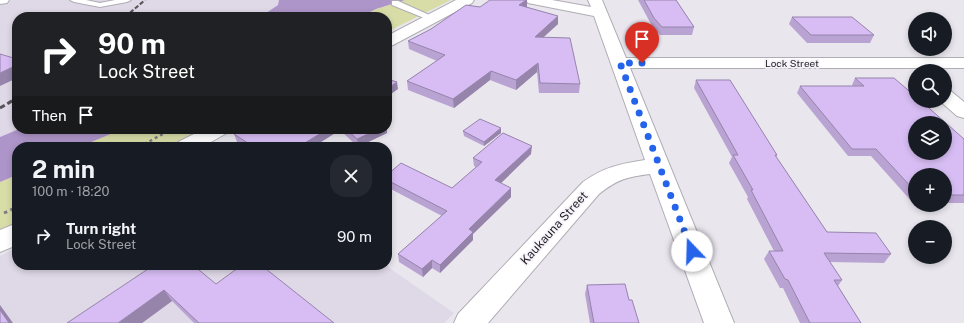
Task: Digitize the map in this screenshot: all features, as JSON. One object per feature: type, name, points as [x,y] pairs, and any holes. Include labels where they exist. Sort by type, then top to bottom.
[{"type":"street","points":[[392,39],[467,0]]},
{"type":"street","points":[[532,0],[573,9],[598,6],[719,323]]},
{"type":"street","name":"Lock Street","points":[[620,63],[908,67]]},
{"type":"street","name":"Lock Street","points":[[951,64],[964,63]]},
{"type":"street","points":[[952,102],[964,112]]},
{"type":"street","points":[[195,142],[211,134]]},
{"type":"street","name":"Kaukauna Street","points":[[468,323],[591,188],[606,176],[626,170],[659,165]]},
{"type":"street","points":[[0,242],[12,236]]},
{"type":"lane","points":[[74,0],[100,5],[127,0]]},
{"type":"lane","points":[[395,3],[432,18]]},
{"type":"path","points":[[148,142],[163,134]]},
{"type":"path","points":[[0,215],[12,209]]},
{"type":"shaded area","points":[[12,0],[279,0],[278,5],[268,12],[12,12],[12,132],[0,137],[0,4]]},
{"type":"shaded area","points":[[279,0],[405,0],[370,12],[268,12],[278,5]]},
{"type":"shaded area","points":[[12,132],[12,134],[111,134],[91,142],[12,142],[12,177],[0,182],[0,137]]},
{"type":"shaded area","points":[[12,250],[12,270],[392,270],[454,313],[444,323],[0,323],[0,256]]},
{"type":"green space","points":[[405,0],[451,0],[392,30],[392,12],[370,12]]},
{"type":"green space","points":[[111,134],[191,134],[176,142],[91,142]]},
{"type":"green space","points":[[12,177],[12,226],[0,232],[0,182]]},
{"type":"building","points":[[490,0],[526,0],[519,5],[558,16],[535,37],[570,38],[580,84],[540,83],[538,63],[516,80],[491,71],[453,99],[407,81],[445,55],[408,41],[431,29],[466,5],[480,7]]},
{"type":"building","points":[[644,0],[676,0],[694,27],[662,27],[654,18]]},
{"type":"building","points":[[792,17],[852,17],[874,35],[811,35]]},
{"type":"building","points":[[0,54],[12,58],[12,67],[0,73]]},
{"type":"building","points":[[855,78],[894,78],[908,90],[908,108],[929,108],[938,116],[908,116],[908,160],[952,160],[952,128],[964,139],[964,195],[952,195],[952,168],[908,168],[908,183],[876,149],[852,149],[800,86],[864,86]]},
{"type":"building","points":[[392,80],[397,82],[392,86]]},
{"type":"building","points":[[696,80],[730,80],[777,155],[775,155],[827,232],[876,233],[891,254],[824,253],[842,280],[834,280],[861,323],[810,323],[788,280],[785,279],[769,251],[783,251],[751,190],[753,190],[733,155],[738,155]]},
{"type":"building","points":[[480,119],[501,128],[484,142],[463,131]]},
{"type":"building","points":[[503,133],[532,146],[495,180],[511,188],[469,229],[473,232],[440,265],[432,260],[422,269],[398,254],[447,211],[392,183],[392,171],[401,163],[452,188],[482,162],[473,158]]},
{"type":"building","points":[[234,134],[320,134],[306,142],[246,142]]},
{"type":"building","points":[[352,134],[368,134],[357,139]]},
{"type":"building","points":[[146,270],[199,270],[216,284],[235,270],[267,270],[334,323],[199,323],[164,290],[118,323],[67,323]]},
{"type":"building","points":[[625,284],[629,300],[632,300],[639,323],[594,323],[587,285]]},
{"type":"building","points":[[0,310],[9,323],[0,323]]},
{"type":"railway","points":[[131,12],[145,0]]},
{"type":"railway","points":[[0,108],[12,101]]},
{"type":"route","points":[[642,63],[620,63],[692,251]]}]
